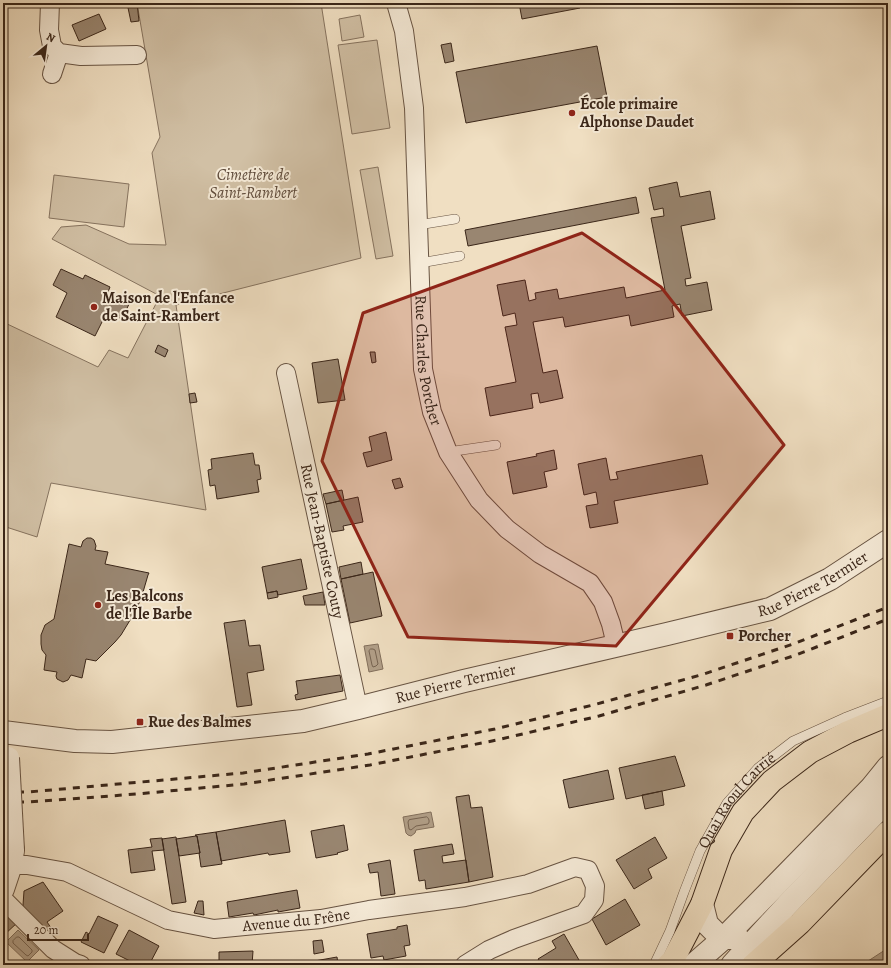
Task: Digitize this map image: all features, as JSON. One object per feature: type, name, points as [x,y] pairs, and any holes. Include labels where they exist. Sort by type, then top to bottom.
[{"type":"main road","name":"Quai Raoul Carrié","points":[[668,965],[673,960],[702,904],[721,850],[743,812],[772,781],[810,752],[848,732],[888,715]]},
{"type":"main road","points":[[753,965],[800,923],[888,832]]},
{"type":"street","points":[[50,3],[49,30],[52,46],[59,53],[81,56],[137,55]]},
{"type":"street","name":"Rue Charles Porcher","points":[[396,3],[404,31],[414,108],[423,369],[432,412],[448,452],[480,500],[507,528],[540,554],[590,583],[603,602],[611,624],[616,646]]},
{"type":"street","points":[[52,74],[59,53]]},
{"type":"street","name":"Rue Jean-Baptiste Couty","points":[[286,373],[358,708]]},
{"type":"street","name":"Rue Pierre Termier","points":[[6,732],[75,741],[112,742],[303,721],[464,681],[770,609],[830,580],[888,541]]},
{"type":"street","points":[[3,889],[12,858],[6,732]]},
{"type":"street","points":[[694,965],[724,938],[871,788],[888,767]]},
{"type":"street","points":[[732,965],[787,905],[888,800]]},
{"type":"street","name":"Avenue du Frêne","points":[[12,858],[28,865],[67,872],[168,920],[214,929],[321,919],[369,910],[465,897],[528,884],[574,866],[588,870],[595,886],[594,900],[584,914],[514,939],[489,950],[465,965]]},
{"type":"street","points":[[3,899],[53,949],[75,963],[81,965]]},
{"type":"street","points":[[702,904],[707,924],[718,935],[724,938],[747,938],[787,905]]},
{"type":"lane","points":[[418,226],[455,220]]},
{"type":"lane","points":[[420,263],[460,256]]},
{"type":"lane","points":[[448,452],[496,445]]},
{"type":"lane","name":"Quai Raoul Carrié","points":[[654,965],[670,932],[700,851],[727,803],[758,768],[793,741],[844,718],[888,701]]},
{"type":"highlighted area","points":[[582,233],[661,287],[784,445],[616,646],[408,637],[322,461],[363,313]]},
{"type":"green space","name":"Cimetière de Saint-Rambert","points":[[137,3],[321,3],[361,258],[176,305],[206,510],[51,483],[37,537],[3,526],[3,322],[98,367],[109,350],[128,358],[160,296],[52,239],[61,227],[86,225],[129,244],[166,245],[152,153],[160,137]]},
{"type":"green space","points":[[360,15],[364,37],[342,41],[339,19]]},
{"type":"green space","points":[[377,40],[390,128],[352,134],[338,45]]},
{"type":"green space","points":[[378,167],[393,256],[376,259],[360,170]]},
{"type":"green space","points":[[54,175],[129,184],[124,227],[49,218]]},
{"type":"water","points":[[378,644],[383,669],[369,672],[364,646]]},
{"type":"water","points":[[431,812],[434,827],[416,830],[411,836],[406,833],[403,817]]},
{"type":"water","points":[[18,930],[39,950],[27,962],[6,942]]},
{"type":"water","points":[[888,948],[888,965],[862,965]]},
{"type":"building","points":[[127,3],[137,3],[139,21],[131,22]]},
{"type":"building","points":[[519,3],[579,3],[580,8],[522,19]]},
{"type":"building","points":[[99,14],[106,29],[79,41],[72,25]]},
{"type":"building","points":[[451,43],[454,61],[445,63],[441,45]]},
{"type":"building","points":[[597,46],[607,97],[466,123],[456,72]]},
{"type":"building","points":[[677,182],[680,197],[710,191],[715,219],[681,226],[691,278],[685,279],[686,286],[707,282],[712,310],[682,316],[680,304],[672,306],[674,317],[631,326],[629,315],[565,327],[563,317],[533,322],[543,373],[557,370],[563,398],[540,403],[538,393],[531,394],[533,408],[490,416],[485,388],[516,382],[505,327],[517,325],[515,313],[503,316],[497,285],[525,280],[529,301],[536,299],[535,293],[557,289],[559,299],[624,287],[626,298],[665,290],[651,218],[664,216],[663,208],[654,210],[649,188]]},
{"type":"building","points":[[636,197],[639,213],[468,246],[465,230]]},
{"type":"building","name":"Maison de l'Enfance de Saint-Rambert","points":[[61,269],[83,279],[85,275],[110,287],[108,292],[130,302],[122,319],[107,312],[95,336],[56,317],[67,293],[53,285]]},
{"type":"building","points":[[158,345],[168,350],[165,357],[155,352]]},
{"type":"building","points":[[370,352],[375,352],[376,362],[372,363]]},
{"type":"building","points":[[338,359],[345,400],[318,403],[312,363]]},
{"type":"building","points":[[195,393],[197,402],[190,403],[189,394]]},
{"type":"building","points":[[386,432],[392,460],[367,467],[363,453],[372,451],[369,437]]},
{"type":"building","points":[[554,450],[557,469],[544,472],[547,487],[513,494],[507,462],[537,456],[536,454]]},
{"type":"building","points":[[253,453],[255,465],[259,465],[261,479],[257,480],[259,492],[217,499],[215,485],[210,486],[208,470],[212,469],[211,459]]},
{"type":"building","points":[[702,455],[708,484],[614,501],[618,523],[590,528],[586,506],[598,504],[596,492],[584,495],[578,464],[606,458],[610,480],[618,479],[616,472]]},
{"type":"building","points":[[400,478],[403,487],[395,489],[392,480]]},
{"type":"building","points":[[342,490],[344,500],[326,504],[323,494]]},
{"type":"building","points":[[358,497],[363,522],[343,526],[344,530],[332,532],[326,504]]},
{"type":"building","name":"Les Balcons de l'Île Barbe","points":[[87,538],[94,540],[96,546],[95,550],[108,552],[105,564],[149,573],[141,599],[121,635],[96,661],[86,659],[82,678],[71,675],[68,680],[63,682],[57,679],[57,672],[44,670],[46,655],[42,650],[41,635],[45,625],[54,619],[69,544],[81,547],[83,541]]},
{"type":"building","points":[[301,559],[307,589],[278,595],[277,591],[267,593],[262,567]]},
{"type":"building","points":[[361,562],[363,574],[341,579],[339,567]]},
{"type":"building","points":[[373,572],[382,616],[350,623],[341,579]]},
{"type":"building","points":[[277,591],[278,597],[268,599],[267,593]]},
{"type":"building","points":[[323,592],[325,605],[305,605],[303,596]]},
{"type":"building","points":[[245,620],[249,646],[260,645],[264,670],[247,673],[252,705],[237,707],[224,623]]},
{"type":"building","points":[[340,675],[343,691],[296,700],[295,695],[298,694],[296,681]]},
{"type":"building","points":[[675,756],[685,786],[626,799],[619,768]]},
{"type":"building","points":[[608,770],[614,799],[569,808],[563,780]]},
{"type":"building","points":[[662,791],[664,805],[645,809],[642,795]]},
{"type":"building","points":[[469,795],[471,808],[482,807],[493,877],[469,882],[456,797]]},
{"type":"building","points":[[285,820],[290,852],[269,855],[268,853],[221,861],[216,832]]},
{"type":"building","points":[[344,825],[348,850],[337,853],[338,854],[316,858],[311,831]]},
{"type":"building","points":[[216,832],[222,864],[201,867],[197,836],[195,835]]},
{"type":"building","points":[[197,836],[200,853],[179,856],[176,839]]},
{"type":"building","points":[[176,837],[186,902],[172,904],[162,839]]},
{"type":"building","points":[[655,837],[667,858],[648,869],[652,878],[634,889],[616,860]]},
{"type":"building","points":[[162,838],[164,850],[152,851],[155,870],[131,873],[128,850],[152,847],[150,839]]},
{"type":"building","points":[[452,844],[454,854],[442,856],[443,863],[466,860],[469,882],[426,889],[425,880],[419,881],[414,850]]},
{"type":"building","points":[[390,860],[395,894],[381,896],[378,872],[370,873],[368,864]]},
{"type":"building","points":[[43,882],[63,911],[47,922],[54,932],[47,936],[26,913],[23,905],[24,891]]},
{"type":"building","points":[[297,890],[300,908],[278,912],[278,910],[254,915],[253,913],[229,917],[227,902]]},
{"type":"building","points":[[625,899],[640,925],[606,945],[592,919]]},
{"type":"building","points":[[198,901],[203,901],[204,915],[194,913]]},
{"type":"building","points":[[3,914],[18,922],[3,936]]},
{"type":"building","points":[[98,916],[118,925],[104,953],[81,942],[86,932],[89,934]]},
{"type":"building","points":[[407,925],[410,945],[404,946],[406,956],[384,960],[383,956],[371,958],[367,934],[397,929],[397,927]]},
{"type":"building","points":[[129,930],[159,946],[149,965],[138,965],[116,954]]},
{"type":"building","points":[[564,934],[579,960],[576,962],[577,965],[542,965],[538,959],[556,948],[552,941]]},
{"type":"building","points":[[322,940],[324,952],[314,954],[313,941]]},
{"type":"building","points":[[253,951],[252,965],[219,965],[219,952]]},
{"type":"building","points":[[337,957],[338,964],[335,965],[292,965]]},
{"type":"railway","points":[[3,792],[28,792],[243,773],[368,754],[495,729],[597,704],[704,674],[793,644],[888,607]]},
{"type":"railway","points":[[3,802],[28,802],[137,794],[244,784],[370,765],[497,740],[599,716],[706,685],[796,655],[888,619]]},
{"type":"place","name":"École primaire Alphonse Daudet","points":[[572,113]]},
{"type":"place","name":"Maison de l'Enfance de Saint-Rambert","points":[[94,307]]},
{"type":"place","name":"Les Balcons de l'Île Barbe","points":[[98,605]]},
{"type":"place","name":"Porcher","points":[[730,636]]},
{"type":"place","name":"Rue des Balmes","points":[[140,722]]}]
